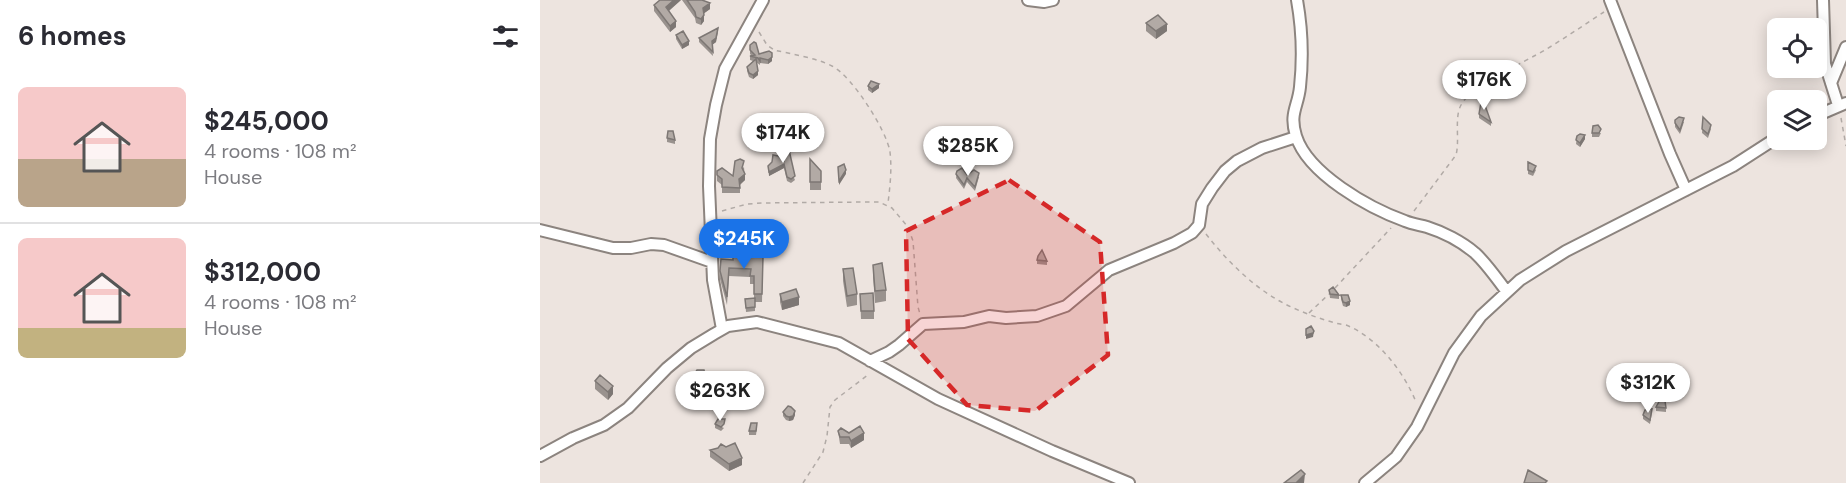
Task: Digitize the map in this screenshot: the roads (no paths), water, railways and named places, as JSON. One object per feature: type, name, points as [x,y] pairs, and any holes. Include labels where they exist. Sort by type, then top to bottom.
[{"type":"street","points":[[722,329],[713,280],[710,139],[725,69],[762,0]]},
{"type":"street","points":[[1028,0],[1044,2],[1053,0]]},
{"type":"street","points":[[1297,0],[1300,20],[1300,88],[1292,116],[1296,137],[1306,155],[1324,174],[1363,202],[1450,237],[1475,253],[1507,292]]},
{"type":"street","points":[[1823,0],[1825,64],[1831,83],[1842,104],[1827,111]]},
{"type":"street","points":[[1611,4],[1686,190]]},
{"type":"street","points":[[1831,83],[1846,47]]},
{"type":"street","points":[[875,363],[923,324],[964,322],[989,316],[1006,318],[1037,316],[1066,306],[1109,270],[1184,239],[1199,225],[1202,204],[1225,171],[1237,161],[1262,148],[1296,137]]},
{"type":"street","points":[[1365,483],[1396,457],[1423,416],[1454,353],[1481,316],[1520,280],[1566,252],[1733,165],[1767,144]]},
{"type":"street","points":[[540,230],[614,248],[664,245],[712,262]]},
{"type":"street","points":[[540,456],[573,438],[604,425],[628,408],[667,368],[691,348],[728,326],[757,322],[839,343],[938,399],[1129,483]]}]
